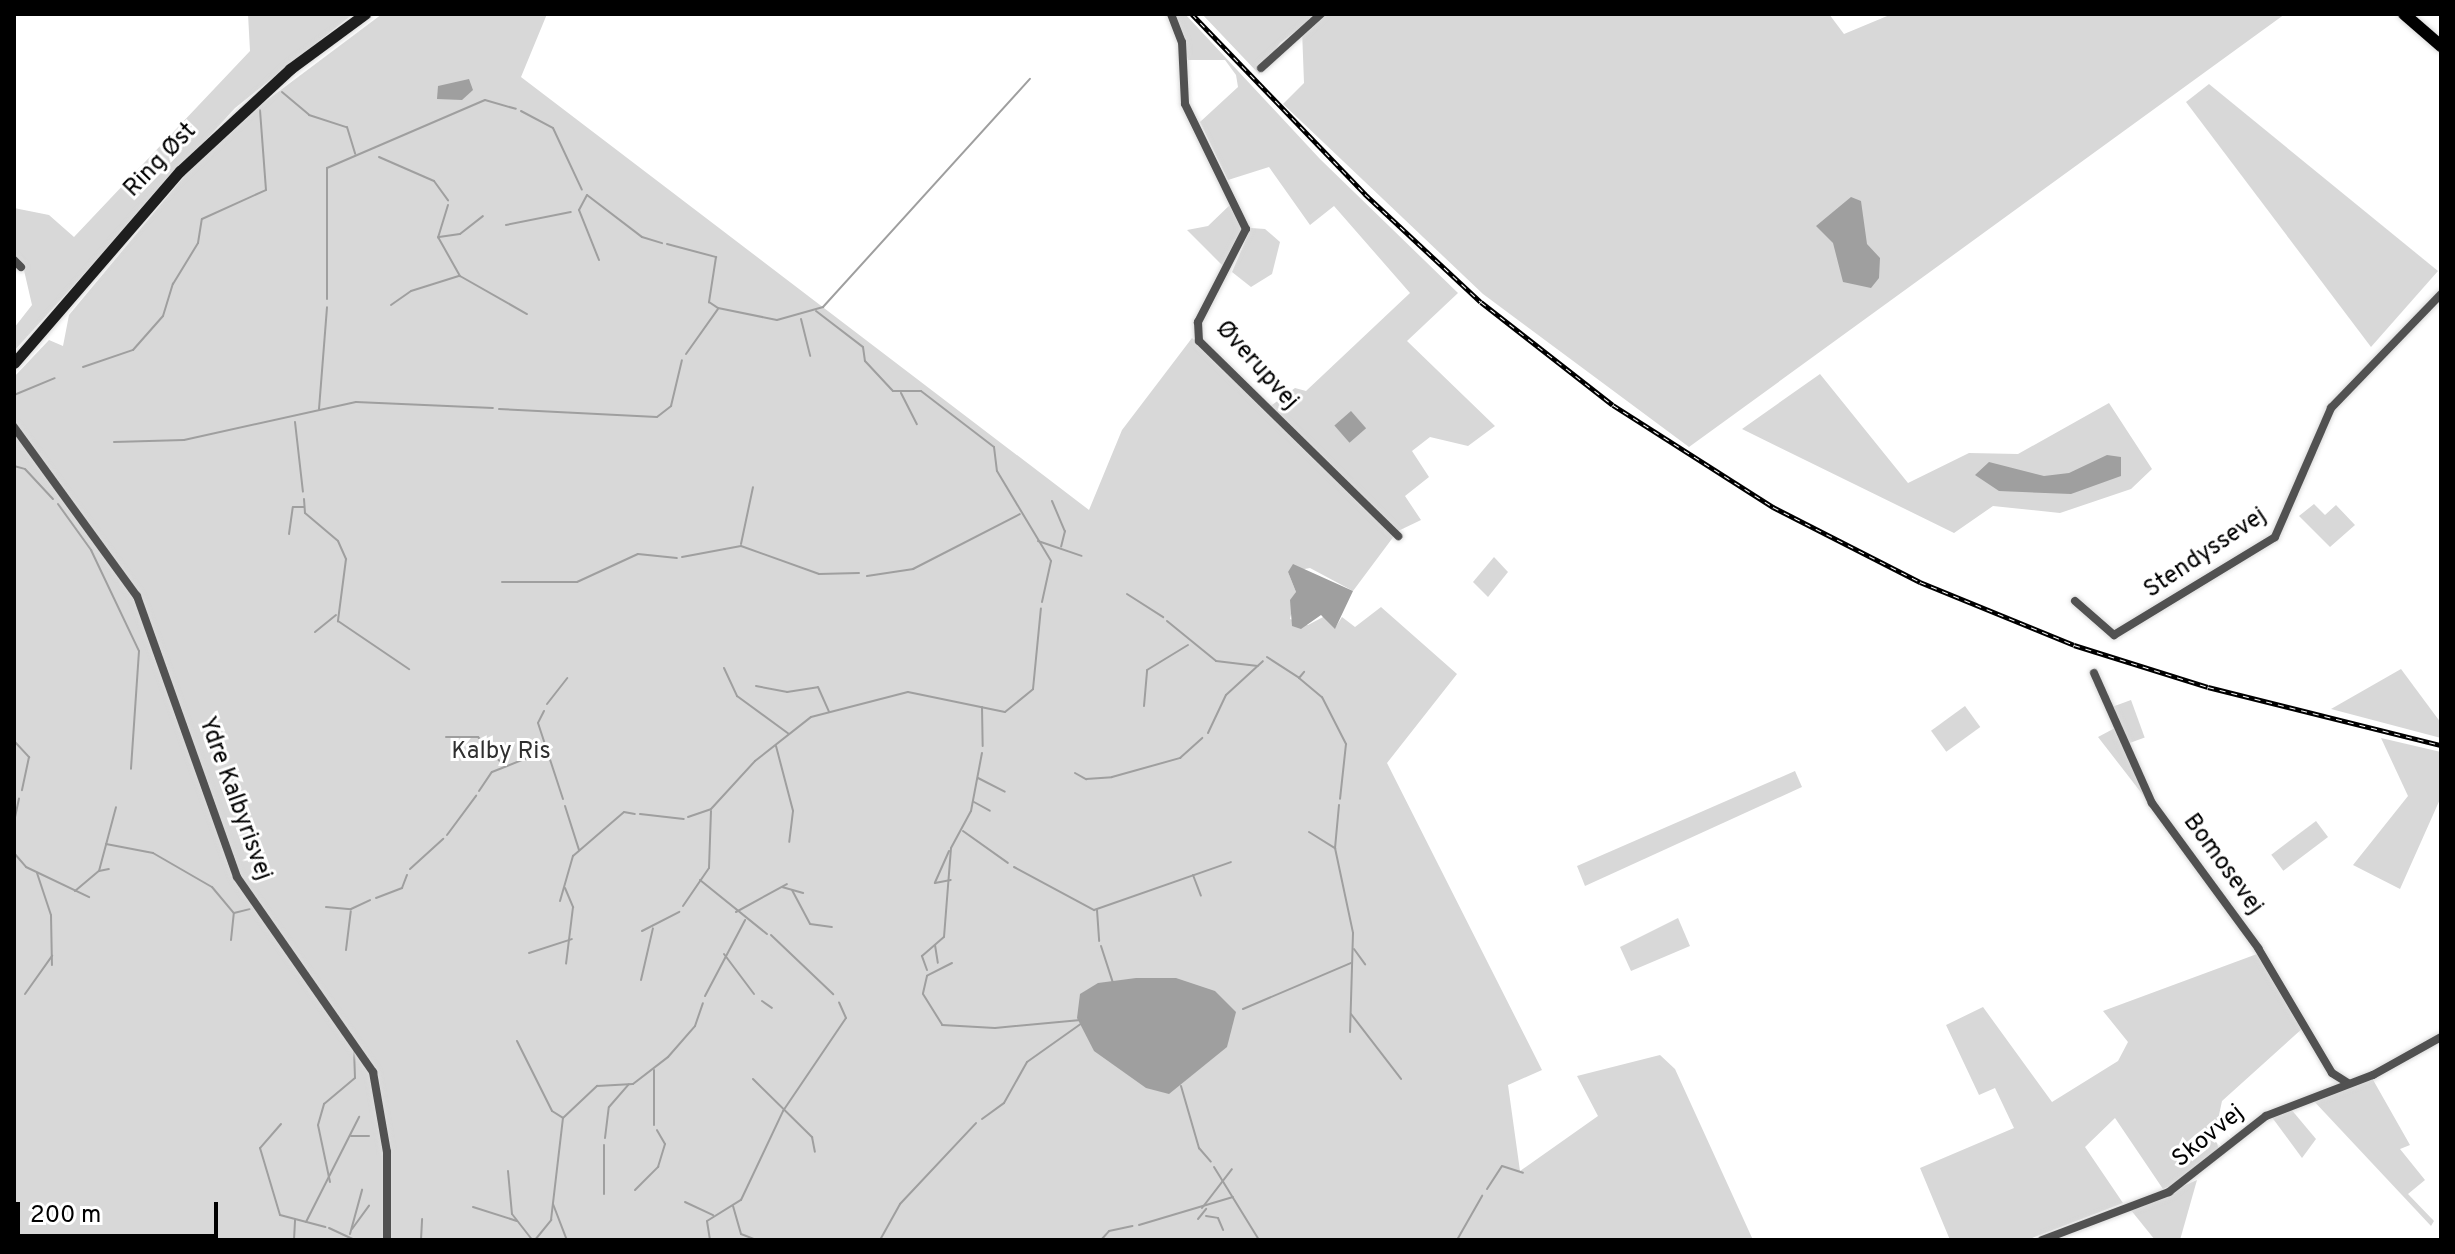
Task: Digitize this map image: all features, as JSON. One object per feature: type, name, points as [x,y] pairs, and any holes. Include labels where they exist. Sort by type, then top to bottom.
[{"type":"main road","name":"Ring Øst","points":[[14,363],[180,171],[290,69],[365,14]]},
{"type":"main road","points":[[2406,16],[2441,46]]},
{"type":"street","name":"Øverupvej","points":[[1171,14],[1182,42],[1185,104],[1246,229],[1240,251],[1198,322],[1199,341],[1398,536]]},
{"type":"street","points":[[1261,68],[1321,14]]},
{"type":"street","name":"Stendyssevej","points":[[2075,601],[2114,635],[2275,537],[2331,408],[2441,294]]},
{"type":"street","name":"Ydre Kalbyrisvej","points":[[14,427],[137,596],[237,877],[373,1072],[387,1152],[387,1240]]},
{"type":"street","name":"Bomosevej","points":[[2094,673],[2152,803],[2258,948],[2332,1073],[2348,1083]]},
{"type":"street","name":"Skovvej","points":[[2042,1240],[2191,1181],[2266,1116],[2398,1064],[2441,1037]]},
{"type":"street","points":[[2330,1089],[2332,1073]]},
{"type":"green space","points":[[248,14],[353,14],[235,108],[14,351],[14,328],[32,305],[23,266],[14,255],[14,208],[49,215],[74,237],[250,51]]},
{"type":"green space","name":"Kalby Ris","points":[[382,14],[547,14],[521,77],[1089,510],[1122,430],[1192,338],[1394,536],[1353,591],[1310,568],[1288,572],[1296,592],[1290,619],[1308,625],[1325,616],[1335,628],[1342,617],[1355,627],[1381,607],[1457,674],[1387,763],[1542,1070],[1508,1085],[1520,1171],[1598,1116],[1577,1076],[1660,1055],[1675,1069],[1753,1240],[14,1240],[14,377],[49,340],[63,346],[69,315],[187,173],[250,113]]},
{"type":"green space","points":[[1173,14],[1185,14],[1320,159],[1458,293],[1407,341],[1495,426],[1468,446],[1430,437],[1412,451],[1429,477],[1405,496],[1421,520],[1396,532],[1268,408],[1295,388],[1306,391],[1410,293],[1334,206],[1310,225],[1269,167],[1228,180],[1200,122],[1238,87],[1236,75],[1225,60],[1188,60]]},
{"type":"green space","points":[[1202,14],[1318,14],[1280,43],[1259,74]]},
{"type":"green space","points":[[1325,14],[1829,14],[1844,34],[1892,14],[2285,14],[1689,447],[1483,294],[1283,104],[1304,83],[1302,30]]},
{"type":"green space","points":[[2209,84],[2438,271],[2371,347],[2186,102]]},
{"type":"green space","points":[[1233,202],[1243,231],[1226,269],[1187,230],[1208,226]]},
{"type":"green space","points":[[1251,228],[1265,229],[1280,242],[1272,274],[1251,287],[1232,272]]},
{"type":"green space","points":[[1820,374],[1908,483],[1969,453],[2018,454],[2109,403],[2152,469],[2131,489],[2060,513],[1993,506],[1954,533],[1742,429]]},
{"type":"green space","points":[[2314,504],[2325,515],[2336,505],[2355,525],[2330,547],[2299,516]]},
{"type":"green space","points":[[1494,557],[1508,572],[1488,597],[1473,582]]},
{"type":"green space","points":[[2401,669],[2441,723],[2441,738],[2331,709]]},
{"type":"green space","points":[[2131,700],[2145,738],[2125,745],[2111,707]]},
{"type":"green space","points":[[1965,706],[1980,727],[1946,752],[1931,731]]},
{"type":"green space","points":[[2115,728],[2138,781],[2157,813],[2098,737]]},
{"type":"green space","points":[[2381,738],[2441,752],[2441,797],[2400,889],[2353,865],[2408,796]]},
{"type":"green space","points":[[1795,771],[1802,787],[1585,886],[1577,866]]},
{"type":"green space","points":[[2316,821],[2328,837],[2283,871],[2271,855]]},
{"type":"green space","points":[[1678,918],[1690,946],[1631,971],[1620,947]]},
{"type":"green space","points":[[2257,954],[2304,1027],[2222,1101],[2215,1134],[2219,1151],[2188,1178],[2163,1189],[2115,1118],[2085,1147],[2123,1203],[2027,1240],[1950,1240],[1920,1168],[2014,1128],[1995,1088],[1979,1095],[1946,1025],[1983,1007],[2052,1102],[2118,1061],[2128,1042],[2103,1011]]},
{"type":"green space","points":[[2372,1078],[2410,1145],[2400,1149],[2425,1180],[2408,1194],[2434,1221],[2431,1226],[2311,1098]]},
{"type":"green space","points":[[2290,1108],[2316,1139],[2302,1158],[2271,1116]]},
{"type":"green space","points":[[2197,1180],[2180,1240],[2155,1240],[2130,1209]]},
{"type":"shaded area","points":[[469,79],[473,90],[462,100],[437,99],[438,86]]},
{"type":"shaded area","points":[[1851,197],[1861,201],[1867,244],[1880,258],[1879,278],[1871,288],[1843,282],[1833,243],[1816,226]]},
{"type":"shaded area","points":[[1351,411],[1366,428],[1349,443],[1334,425]]},
{"type":"shaded area","points":[[2107,455],[2121,457],[2121,476],[2071,494],[1999,491],[1975,475],[1989,462],[2044,476],[2069,473]]},
{"type":"shaded area","points":[[1293,564],[1353,591],[1335,629],[1321,615],[1301,629],[1292,626],[1290,600],[1296,592],[1288,572]]},
{"type":"shaded area","points":[[1136,978],[1176,978],[1215,991],[1236,1012],[1227,1047],[1169,1094],[1146,1088],[1094,1051],[1077,1018],[1080,994],[1098,983]]},
{"type":"waterway","points":[[667,244],[716,257],[709,302],[718,308],[777,320],[823,307],[1030,79]]},
{"type":"waterway","points":[[282,92],[309,115],[347,127],[355,154]]},
{"type":"waterway","points":[[327,299],[327,168],[485,100],[516,109]]},
{"type":"waterway","points":[[83,367],[133,350],[163,316],[173,284],[198,243],[202,219],[266,190],[260,110]]},
{"type":"waterway","points":[[521,111],[553,128],[582,190]]},
{"type":"waterway","points":[[379,157],[434,181],[448,200]]},
{"type":"waterway","points":[[599,260],[579,210],[587,195],[642,237],[662,243]]},
{"type":"waterway","points":[[448,205],[438,237],[460,276],[527,314]]},
{"type":"waterway","points":[[506,225],[571,212]]},
{"type":"waterway","points":[[439,237],[460,234],[483,216]]},
{"type":"waterway","points":[[391,305],[411,291],[459,276]]},
{"type":"waterway","points":[[319,409],[327,307]]},
{"type":"waterway","points":[[686,354],[718,309]]},
{"type":"waterway","points":[[816,311],[863,347],[865,361],[893,391],[921,391],[994,447],[997,471],[1051,561],[1042,602]]},
{"type":"waterway","points":[[801,319],[810,356]]},
{"type":"waterway","points":[[499,409],[657,417],[671,406],[682,360]]},
{"type":"waterway","points":[[14,395],[55,378]]},
{"type":"waterway","points":[[901,393],[917,424]]},
{"type":"waterway","points":[[114,442],[184,440],[356,402],[493,408]]},
{"type":"waterway","points":[[295,422],[303,492]]},
{"type":"waterway","points":[[14,466],[25,469],[53,499]]},
{"type":"waterway","points":[[741,544],[753,487]]},
{"type":"waterway","points":[[304,499],[305,513],[338,541],[346,559],[338,621],[409,669]]},
{"type":"waterway","points":[[1052,501],[1065,531],[1061,547]]},
{"type":"waterway","points":[[58,504],[91,550],[139,651],[131,769]]},
{"type":"waterway","points":[[289,534],[293,507],[304,507]]},
{"type":"waterway","points":[[867,576],[913,569],[1020,514]]},
{"type":"waterway","points":[[1038,541],[1082,556]]},
{"type":"waterway","points":[[682,557],[741,546],[819,574],[859,573]]},
{"type":"waterway","points":[[502,582],[577,582],[638,554],[677,558]]},
{"type":"waterway","points":[[1127,594],[1163,617]]},
{"type":"waterway","points":[[688,817],[711,809],[755,761],[811,717],[908,692],[1005,712],[1033,689],[1041,608]]},
{"type":"waterway","points":[[315,632],[336,615]]},
{"type":"waterway","points":[[1167,621],[1216,661],[1258,666]]},
{"type":"waterway","points":[[1144,706],[1147,670],[1188,645]]},
{"type":"waterway","points":[[1267,657],[1299,678],[1304,672]]},
{"type":"waterway","points":[[1208,733],[1226,695],[1263,661]]},
{"type":"waterway","points":[[724,668],[737,696],[789,734]]},
{"type":"waterway","points":[[547,704],[567,678]]},
{"type":"waterway","points":[[1299,678],[1322,697],[1346,744],[1340,799]]},
{"type":"waterway","points":[[756,686],[787,692],[818,687],[829,712]]},
{"type":"waterway","points":[[982,707],[983,746]]},
{"type":"waterway","points":[[544,711],[538,723],[563,799]]},
{"type":"waterway","points":[[446,737],[478,737],[503,765]]},
{"type":"waterway","points":[[1075,773],[1086,779],[1112,777],[1180,758],[1202,738]]},
{"type":"waterway","points":[[15,742],[29,757],[22,790]]},
{"type":"waterway","points":[[776,746],[793,811],[789,842]]},
{"type":"waterway","points":[[479,791],[492,772],[547,750]]},
{"type":"waterway","points":[[927,970],[922,956],[944,937],[951,848],[971,811],[982,753]]},
{"type":"waterway","points":[[978,778],[1005,792]]},
{"type":"waterway","points":[[447,835],[476,796]]},
{"type":"waterway","points":[[14,822],[19,799]]},
{"type":"waterway","points":[[974,802],[990,811]]},
{"type":"waterway","points":[[1339,805],[1335,848],[1353,933],[1350,1032]]},
{"type":"waterway","points":[[565,806],[579,850]]},
{"type":"waterway","points":[[75,891],[99,871],[116,807]]},
{"type":"waterway","points":[[683,906],[709,868],[711,811]]},
{"type":"waterway","points":[[560,901],[573,856],[624,812],[635,814]]},
{"type":"waterway","points":[[640,814],[684,819]]},
{"type":"waterway","points":[[963,831],[1008,863]]},
{"type":"waterway","points":[[1309,832],[1335,848]]},
{"type":"waterway","points":[[410,869],[443,839]]},
{"type":"waterway","points":[[106,844],[153,853],[212,887],[234,913],[250,909]]},
{"type":"waterway","points":[[949,851],[935,883],[951,880]]},
{"type":"waterway","points":[[14,853],[26,867],[89,897]]},
{"type":"waterway","points":[[1014,867],[1094,910],[1231,862]]},
{"type":"waterway","points":[[99,871],[109,869]]},
{"type":"waterway","points":[[37,873],[51,915],[52,965]]},
{"type":"waterway","points":[[376,898],[402,888],[407,875]]},
{"type":"waterway","points":[[1193,875],[1201,896]]},
{"type":"waterway","points":[[700,880],[767,934]]},
{"type":"waterway","points":[[736,912],[787,884]]},
{"type":"waterway","points":[[782,887],[803,893]]},
{"type":"waterway","points":[[565,888],[573,907],[566,964]]},
{"type":"waterway","points":[[792,890],[810,924],[832,927]]},
{"type":"waterway","points":[[326,907],[351,909],[370,900]]},
{"type":"waterway","points":[[1097,910],[1099,941]]},
{"type":"waterway","points":[[346,950],[351,911]]},
{"type":"waterway","points":[[642,931],[679,912]]},
{"type":"waterway","points":[[231,940],[234,913]]},
{"type":"waterway","points":[[705,996],[745,920]]},
{"type":"waterway","points":[[641,980],[653,928]]},
{"type":"waterway","points":[[771,935],[833,994]]},
{"type":"waterway","points":[[529,953],[572,939]]},
{"type":"waterway","points":[[935,945],[938,963]]},
{"type":"waterway","points":[[1101,946],[1113,983]]},
{"type":"waterway","points":[[1354,949],[1365,964]]},
{"type":"waterway","points":[[724,954],[754,994]]},
{"type":"waterway","points":[[25,994],[52,956]]},
{"type":"waterway","points":[[952,963],[927,976],[923,994],[942,1025],[995,1028],[1081,1020]]},
{"type":"waterway","points":[[1243,1009],[1351,963]]},
{"type":"waterway","points":[[762,1001],[772,1008]]},
{"type":"waterway","points":[[710,1240],[707,1221],[741,1200],[783,1111],[846,1018],[839,1002]]},
{"type":"waterway","points":[[535,1240],[551,1220],[563,1118],[597,1086],[633,1084],[668,1057],[695,1026],[703,1003]]},
{"type":"waterway","points":[[1351,1014],[1401,1079]]},
{"type":"waterway","points":[[982,1119],[1004,1103],[1027,1062],[1082,1023]]},
{"type":"waterway","points":[[517,1041],[552,1111],[563,1118]]},
{"type":"waterway","points":[[330,1182],[318,1125],[324,1104],[355,1078],[354,1051]]},
{"type":"waterway","points":[[654,1070],[654,1125]]},
{"type":"waterway","points":[[753,1079],[812,1137],[815,1152]]},
{"type":"waterway","points":[[605,1138],[609,1107],[629,1084]]},
{"type":"waterway","points":[[1181,1086],[1199,1148],[1211,1162]]},
{"type":"waterway","points":[[306,1222],[359,1117]]},
{"type":"waterway","points":[[880,1240],[900,1204],[976,1123]]},
{"type":"waterway","points":[[281,1124],[260,1148],[280,1215],[325,1227]]},
{"type":"waterway","points":[[635,1190],[658,1167],[665,1144],[657,1130]]},
{"type":"waterway","points":[[351,1136],[369,1136]]},
{"type":"waterway","points":[[604,1145],[604,1194]]},
{"type":"waterway","points":[[1487,1189],[1502,1166],[1523,1173]]},
{"type":"waterway","points":[[1214,1167],[1259,1240]]},
{"type":"waterway","points":[[1202,1208],[1232,1169]]},
{"type":"waterway","points":[[508,1171],[512,1214],[532,1240]]},
{"type":"waterway","points":[[350,1234],[362,1190]]},
{"type":"waterway","points":[[1457,1240],[1482,1196]]},
{"type":"waterway","points":[[1139,1225],[1233,1197]]},
{"type":"waterway","points":[[685,1202],[713,1215]]},
{"type":"waterway","points":[[553,1204],[567,1240]]},
{"type":"waterway","points":[[352,1229],[369,1206]]},
{"type":"waterway","points":[[733,1206],[741,1234],[757,1240]]},
{"type":"waterway","points":[[473,1207],[517,1221]]},
{"type":"waterway","points":[[1198,1219],[1206,1209]]},
{"type":"waterway","points":[[1206,1216],[1218,1218],[1223,1230]]},
{"type":"waterway","points":[[421,1240],[422,1219]]},
{"type":"waterway","points":[[294,1240],[295,1220]]},
{"type":"waterway","points":[[1101,1240],[1109,1231],[1132,1226]]},
{"type":"waterway","points":[[329,1228],[355,1240]]},
{"type":"railway","points":[[1192,14],[1365,194],[1481,302],[1613,405],[1773,507],[1920,582],[2074,645],[2208,687],[2441,745]]}]
